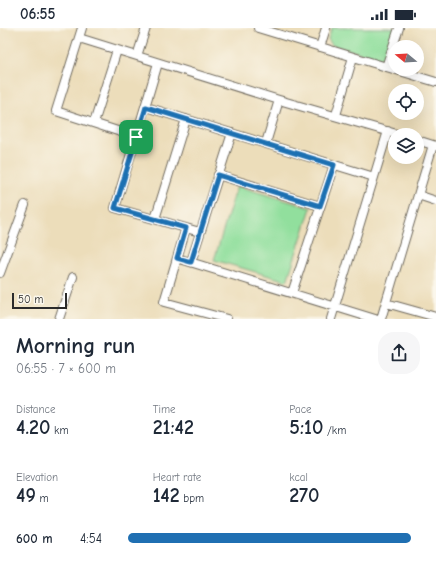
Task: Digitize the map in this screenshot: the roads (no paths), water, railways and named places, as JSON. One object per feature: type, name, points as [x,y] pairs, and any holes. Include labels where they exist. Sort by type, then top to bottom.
[{"type":"street","points":[[82,28],[56,111],[136,137]]},
{"type":"street","points":[[137,56],[146,28]]},
{"type":"street","points":[[320,47],[326,28]]},
{"type":"street","points":[[386,67],[399,28]]},
{"type":"street","points":[[263,29],[436,82]]},
{"type":"street","points":[[79,38],[279,100],[388,131],[331,319]]},
{"type":"street","points":[[94,124],[118,50]]},
{"type":"street","points":[[336,115],[353,57]]},
{"type":"street","points":[[158,63],[115,208],[200,232]]},
{"type":"street","points":[[266,143],[279,100]]},
{"type":"street","points":[[146,107],[374,177]]},
{"type":"street","points":[[156,219],[186,119]]},
{"type":"street","points":[[191,262],[232,133]]},
{"type":"street","points":[[381,319],[434,146],[424,142]]},
{"type":"street","points":[[292,293],[334,165]]},
{"type":"street","points":[[218,175],[320,206]]},
{"type":"street","points":[[418,195],[436,201]]},
{"type":"street","points":[[0,274],[25,205]]},
{"type":"street","points":[[186,228],[164,302],[227,319]]},
{"type":"street","points":[[177,258],[375,319]]},
{"type":"street","points":[[59,319],[74,277]]},
{"type":"street","points":[[386,303],[436,316]]}]
